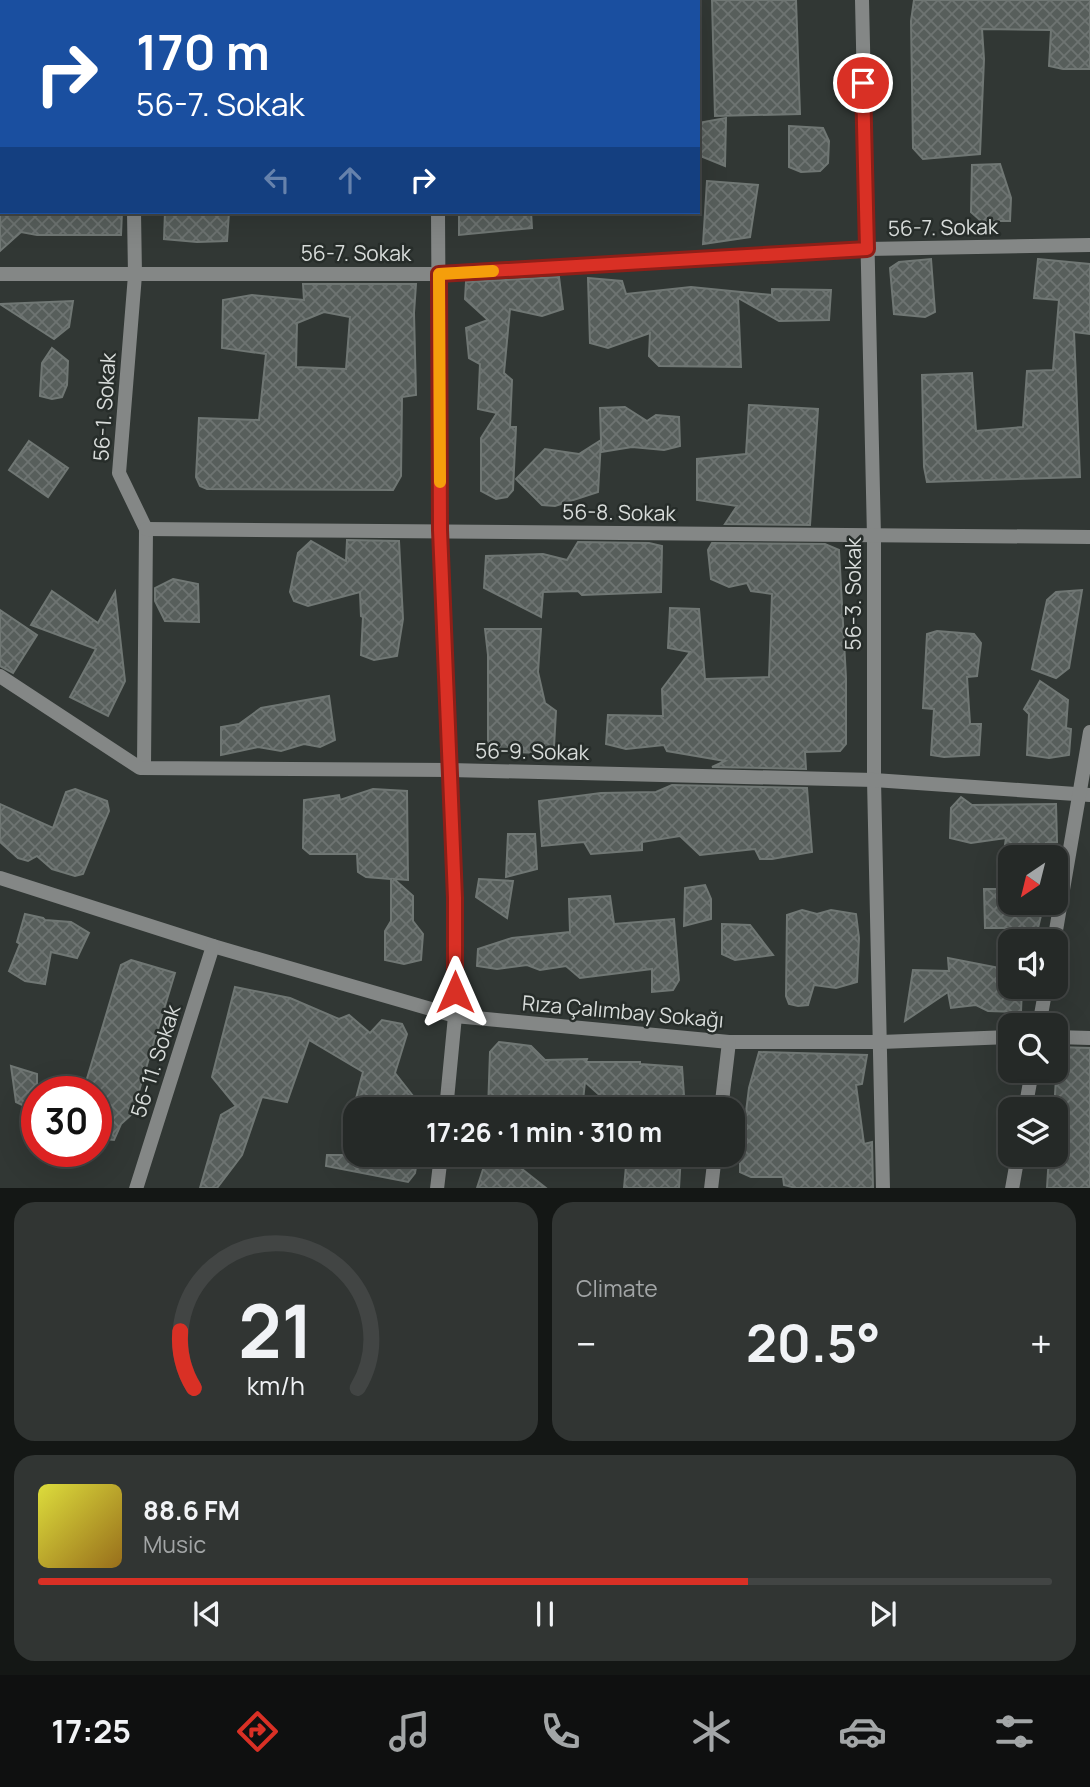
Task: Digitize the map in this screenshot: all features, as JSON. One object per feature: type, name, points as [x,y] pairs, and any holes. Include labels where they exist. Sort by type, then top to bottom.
[{"type":"street","name":"56-3. Sokak","points":[[862,0],[874,537],[874,779],[883,1188]]},
{"type":"street","name":"56-1. Sokak","points":[[134,214],[135,275],[120,472],[146,529],[144,767]]},
{"type":"street","points":[[438,214],[440,530],[455,898],[455,1016],[447,1097]]},
{"type":"street","name":"56-7. Sokak","points":[[0,274],[439,274],[867,249],[1090,245]]},
{"type":"street","name":"56-8. Sokak","points":[[146,529],[1090,537]]},
{"type":"street","name":"56-9. Sokak","points":[[0,676],[141,768],[450,770],[874,779],[1085,794]]},
{"type":"street","points":[[1057,929],[1085,794],[1090,732]]},
{"type":"street","name":"Rıza Çalımbay Sokağı","points":[[0,878],[214,946],[455,1016],[729,1042],[881,1042],[998,1037]]},
{"type":"street","name":"56-11. Sokak","points":[[136,1188],[214,946]]},
{"type":"street","points":[[1068,1037],[1090,1038]]},
{"type":"street","points":[[723,1097],[729,1042]]},
{"type":"street","points":[[438,1188],[440,1167]]},
{"type":"street","points":[[711,1188],[714,1167]]},
{"type":"street","points":[[1012,1188],[1016,1167]]},
{"type":"building","points":[[712,0],[796,0],[800,114],[715,116]]},
{"type":"building","points":[[914,0],[1090,0],[1090,69],[1049,66],[1051,30],[982,29],[984,59],[980,154],[923,159],[913,148],[911,21]]},
{"type":"building","points":[[726,118],[725,166],[700,156],[700,123]]},
{"type":"building","points":[[789,126],[823,128],[829,141],[828,163],[820,171],[801,172],[789,167]]},
{"type":"building","points":[[1000,164],[1011,198],[1010,221],[981,221],[971,212],[972,165]]},
{"type":"building","points":[[707,181],[758,185],[750,237],[703,244]]},
{"type":"building","points":[[0,214],[122,214],[121,235],[37,235],[21,232],[0,251]]},
{"type":"building","points":[[165,214],[229,214],[227,241],[164,239]]},
{"type":"building","points":[[459,214],[531,214],[532,228],[459,235]]},
{"type":"building","points":[[931,259],[935,312],[925,317],[894,314],[890,268],[899,262]]},
{"type":"building","points":[[1038,259],[1090,264],[1090,334],[1074,332],[1080,477],[927,482],[924,467],[922,375],[972,373],[976,431],[1023,427],[1027,371],[1053,370],[1059,300],[1034,298]]},
{"type":"building","points":[[559,277],[563,309],[542,316],[510,309],[504,373],[512,380],[510,427],[516,427],[513,490],[507,497],[496,499],[481,491],[481,438],[497,413],[478,409],[480,364],[469,358],[466,328],[488,320],[465,299],[466,282]]},
{"type":"building","points":[[588,278],[622,281],[626,294],[691,287],[772,295],[772,289],[831,290],[829,320],[779,321],[738,298],[741,367],[659,366],[649,356],[650,333],[608,348],[590,343]]},
{"type":"building","points":[[303,284],[416,284],[416,395],[402,397],[401,476],[393,490],[207,489],[200,486],[196,477],[199,418],[259,420],[266,354],[222,348],[223,300],[252,295],[304,300]],"holes":[[[324,312],[350,317],[346,369],[296,367],[297,323]]]},
{"type":"building","points":[[73,301],[69,327],[54,339],[0,304]]},
{"type":"building","points":[[52,348],[68,361],[67,385],[62,397],[52,399],[40,396],[42,363]]},
{"type":"building","points":[[749,405],[818,409],[810,525],[725,524],[737,506],[697,500],[697,459],[746,454]]},
{"type":"building","points":[[625,407],[647,421],[656,415],[679,417],[680,446],[664,450],[632,447],[601,452],[601,441],[598,492],[555,506],[542,505],[516,479],[545,449],[579,454],[601,440],[600,408]]},
{"type":"building","points":[[29,441],[68,468],[48,497],[9,470]]},
{"type":"building","points":[[347,540],[399,541],[403,619],[397,656],[374,660],[361,655],[363,617],[360,592],[308,606],[294,601],[290,592],[298,553],[311,541],[346,561]]},
{"type":"building","points":[[578,542],[649,543],[662,546],[661,592],[582,595],[578,591],[543,592],[541,617],[484,588],[486,556],[543,554],[567,560]]},
{"type":"building","points":[[712,543],[825,544],[839,550],[846,678],[846,744],[840,751],[805,752],[806,769],[712,767],[725,761],[667,751],[664,745],[626,749],[606,744],[608,715],[663,716],[662,689],[690,652],[668,648],[670,608],[699,609],[705,679],[769,677],[772,594],[751,591],[747,583],[729,587],[711,579],[708,550]]},
{"type":"building","points":[[173,579],[198,584],[199,622],[165,621],[155,601],[155,588]]},
{"type":"building","points":[[1082,590],[1069,668],[1056,678],[1032,669],[1047,600],[1056,592]]},
{"type":"building","points":[[52,591],[98,623],[115,592],[125,681],[108,716],[70,697],[96,649],[31,625]]},
{"type":"building","points":[[0,610],[37,635],[13,673],[0,666]]},
{"type":"building","points":[[485,629],[541,629],[538,672],[545,703],[556,711],[554,747],[540,753],[488,751],[488,655]]},
{"type":"building","points":[[937,631],[974,634],[981,643],[977,676],[967,677],[970,724],[981,724],[979,755],[931,755],[934,709],[923,708],[927,634]]},
{"type":"building","points":[[1040,681],[1068,700],[1066,728],[1071,729],[1069,755],[1049,758],[1027,755],[1029,714],[1024,709]]},
{"type":"building","points":[[329,696],[335,740],[320,747],[304,744],[281,751],[258,747],[221,755],[221,727],[239,724],[261,708]]},
{"type":"building","points":[[672,785],[807,788],[812,852],[772,859],[760,859],[755,849],[700,855],[680,836],[642,842],[642,850],[591,854],[584,842],[542,846],[539,801],[601,793],[656,792]]},
{"type":"building","points":[[75,789],[107,801],[109,811],[83,874],[75,876],[52,869],[37,856],[28,861],[18,858],[0,842],[0,804],[53,828],[66,792]]},
{"type":"building","points":[[373,789],[407,791],[408,880],[394,879],[413,896],[413,921],[423,934],[421,960],[404,964],[385,960],[385,931],[391,921],[391,879],[366,877],[358,872],[357,854],[310,854],[303,848],[304,800],[339,795],[340,800]]},
{"type":"building","points":[[961,797],[972,805],[1056,804],[1057,842],[1046,845],[1005,845],[1006,838],[971,843],[950,838],[951,808]]},
{"type":"building","points":[[508,834],[535,834],[537,869],[506,877]]},
{"type":"building","points":[[479,879],[513,881],[507,918],[476,897]]},
{"type":"building","points":[[705,885],[711,899],[711,919],[684,926],[685,888]]},
{"type":"building","points":[[984,889],[998,889],[998,915],[1041,915],[1038,928],[985,928]]},
{"type":"building","points":[[610,896],[614,924],[674,919],[679,980],[673,990],[652,992],[652,969],[580,978],[566,966],[540,970],[527,965],[497,969],[477,966],[478,949],[512,938],[570,932],[569,899]]},
{"type":"building","points":[[802,910],[817,914],[831,910],[856,914],[859,938],[857,982],[836,988],[814,985],[808,1005],[798,1006],[789,1004],[786,996],[787,915]]},
{"type":"building","points":[[25,914],[45,920],[71,922],[89,933],[77,958],[51,952],[45,984],[25,981],[9,971],[20,944],[17,942]]},
{"type":"building","points":[[722,924],[750,925],[773,955],[735,960],[722,954]]},
{"type":"building","points":[[948,958],[998,968],[998,999],[1022,999],[1021,1012],[988,1011],[976,1005],[951,1008],[948,992],[905,1021],[913,970],[949,971]]},
{"type":"building","points":[[131,960],[175,973],[132,1114],[121,1124],[114,1140],[112,1076],[88,1076],[121,965]]},
{"type":"building","points":[[235,987],[290,998],[339,1019],[349,1015],[370,1033],[382,1020],[402,1024],[407,1034],[395,1073],[414,1097],[356,1097],[363,1072],[309,1040],[287,1102],[262,1097],[242,1155],[217,1188],[200,1188],[221,1115],[236,1106],[212,1077]]},
{"type":"building","points":[[499,1042],[531,1046],[545,1060],[587,1059],[586,1062],[640,1062],[682,1067],[684,1097],[602,1097],[585,1082],[583,1097],[488,1097],[490,1052]]},
{"type":"building","points":[[1068,1047],[1090,1048],[1090,1188],[1047,1188],[1048,1167],[1068,1167],[1068,1097],[1055,1097],[1056,1083],[1068,1083]]},
{"type":"building","points":[[759,1052],[867,1055],[862,1084],[856,1085],[864,1144],[872,1142],[873,1188],[796,1188],[784,1185],[783,1177],[751,1177],[740,1172],[740,1167],[745,1167],[745,1120],[749,1088]]},
{"type":"building","points":[[11,1066],[37,1074],[21,1076],[21,1104],[16,1102]]},
{"type":"building","points":[[327,1155],[343,1155],[343,1167],[416,1167],[408,1182],[326,1166]]},
{"type":"building","points":[[484,1167],[519,1167],[546,1188],[477,1188]]},
{"type":"building","points":[[626,1167],[680,1167],[679,1188],[624,1188]]},
{"type":"slow traffic","points":[[440,482],[439,274],[493,271]]},
{"type":"route","points":[[455,992],[455,898],[440,530],[439,274],[867,249],[863,83]]}]
